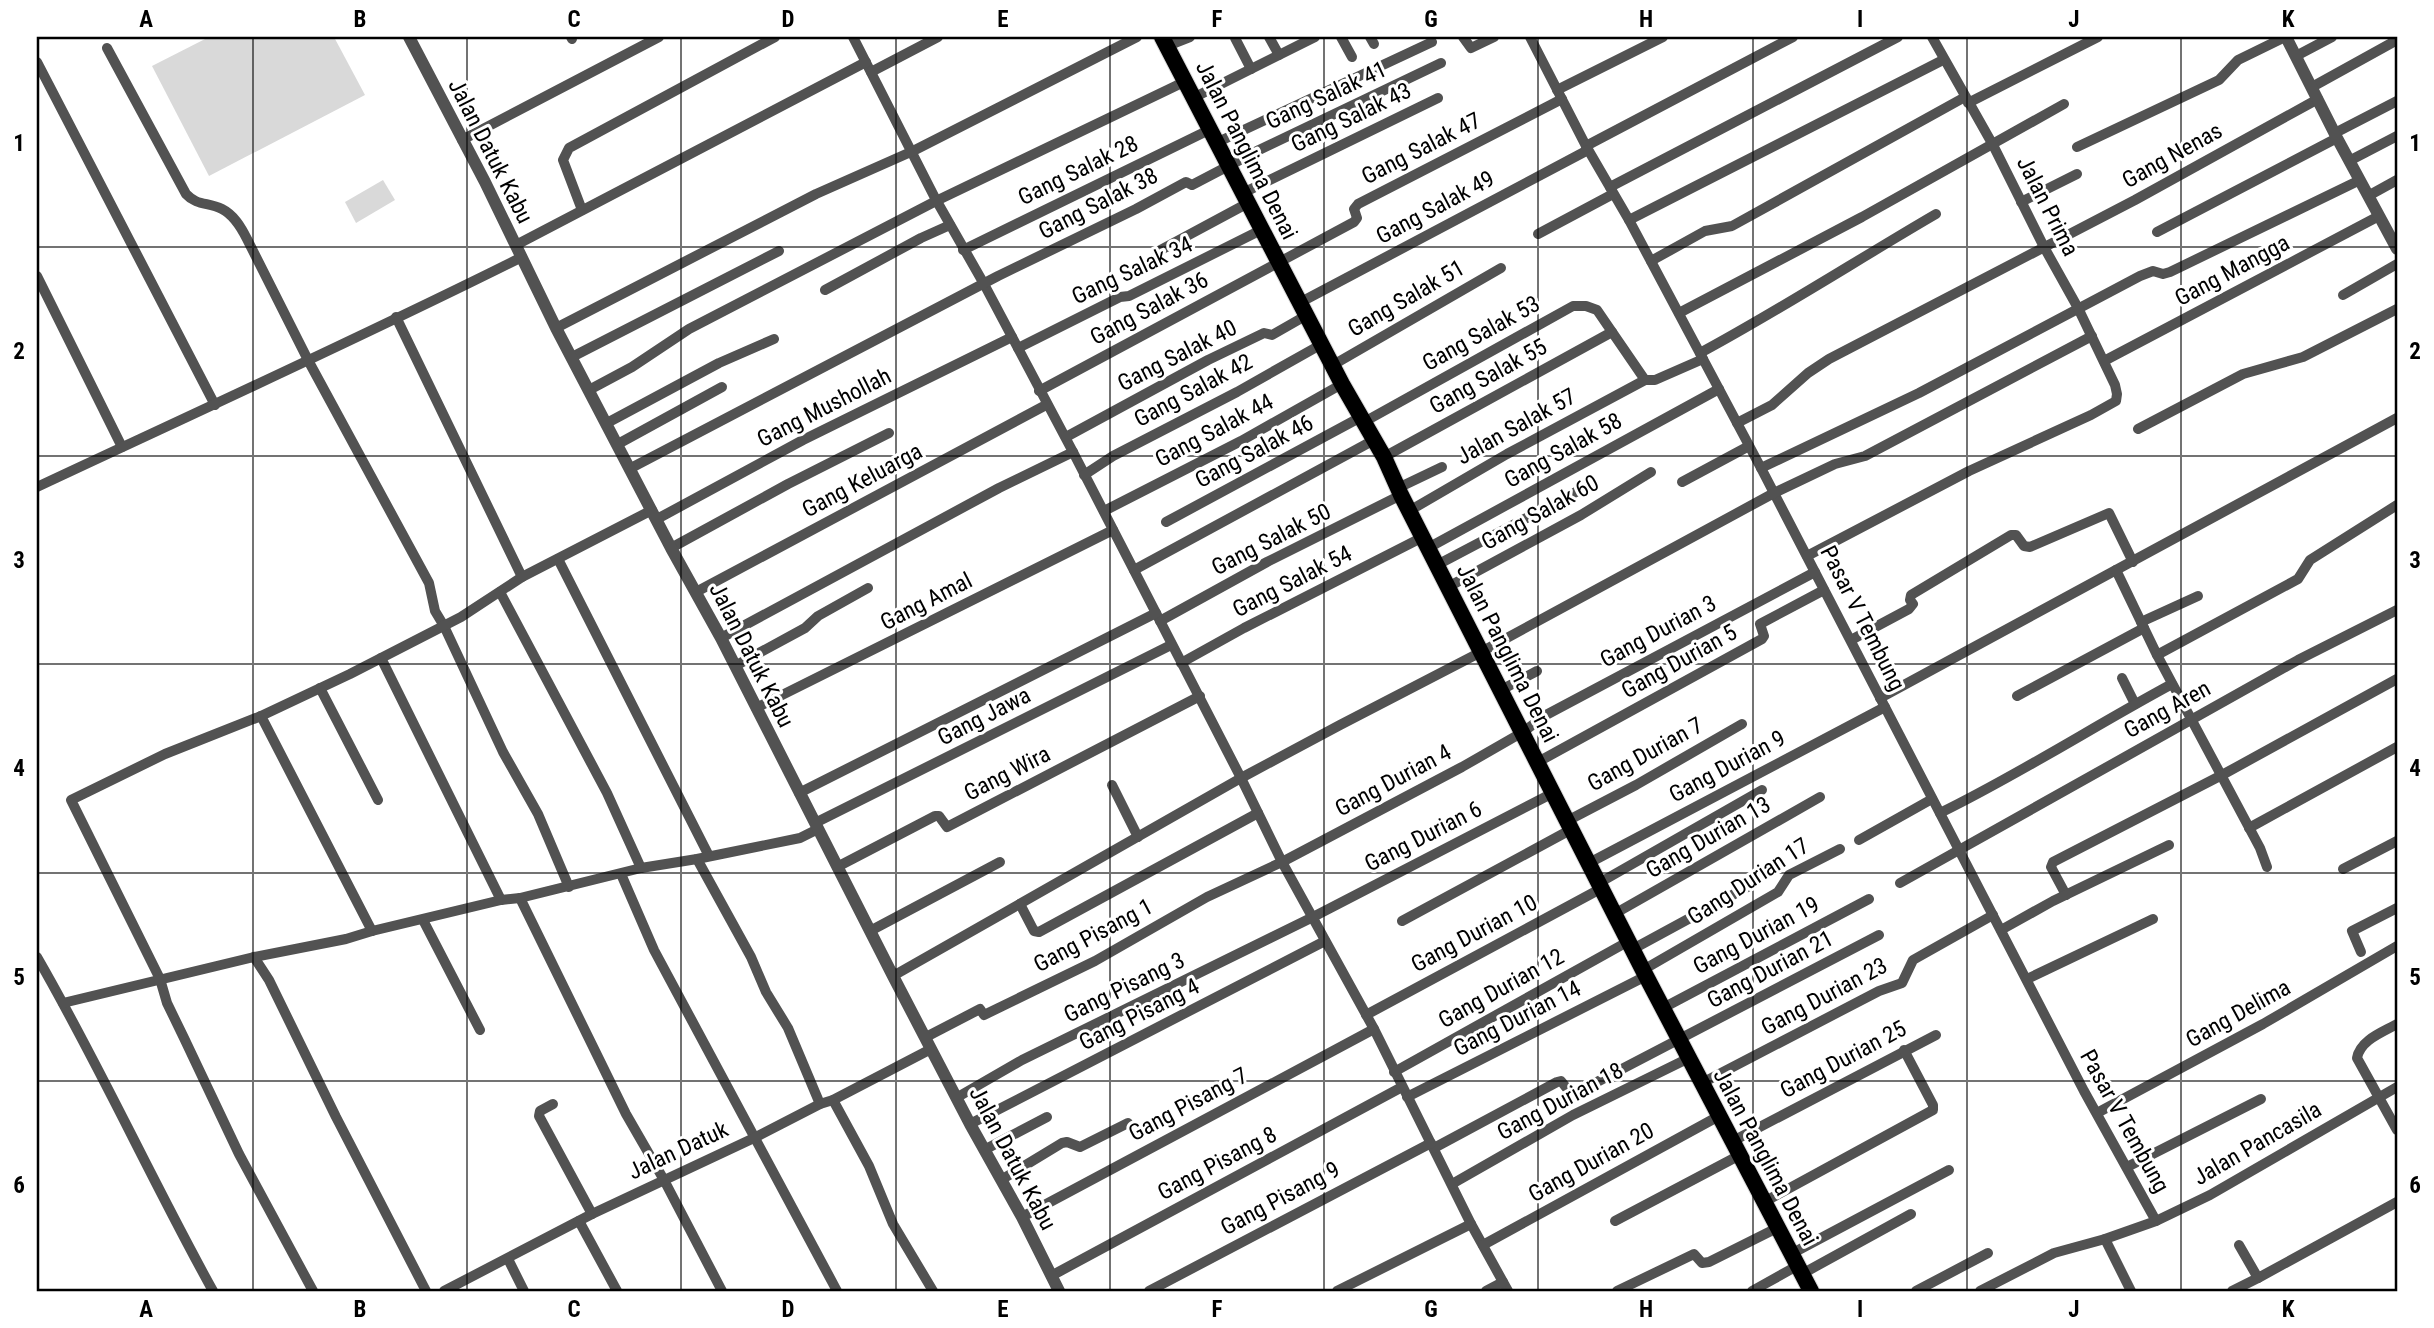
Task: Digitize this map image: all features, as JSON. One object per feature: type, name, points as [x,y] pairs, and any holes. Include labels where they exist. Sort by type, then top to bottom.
[{"type":"main road","name":"Jalan Panglima Denai","points":[[1165,41],[1342,384],[1384,457],[1569,825],[1811,1291]]},
{"type":"street","name":"Jalan Datuk Kabu","points":[[408,37],[556,328],[631,468],[651,514],[721,638],[816,828],[1059,1291]]},
{"type":"street","points":[[462,140],[659,37]]},
{"type":"street","points":[[582,210],[563,160],[569,148],[775,37]]},
{"type":"street","points":[[853,37],[936,201],[1066,437],[1282,862],[1374,1029],[1505,1287],[1486,1291]]},
{"type":"street","points":[[37,487],[461,289],[582,210],[869,67],[938,37]]},
{"type":"street","points":[[556,328],[816,194],[913,151],[1137,37]]},
{"type":"street","points":[[1165,41],[1190,37]]},
{"type":"street","points":[[1235,37],[1251,69]]},
{"type":"street","points":[[1269,37],[1279,55]]},
{"type":"street","points":[[1341,37],[1352,57]]},
{"type":"street","points":[[1463,37],[1471,48],[1494,37]]},
{"type":"street","name":"Pasar V Tembung","points":[[1532,37],[1559,95],[1702,356],[2097,1114],[2156,1221]]},
{"type":"street","points":[[1559,95],[1663,37]]},
{"type":"street","points":[[1587,148],[1793,37]]},
{"type":"street","points":[[1538,234],[1611,191],[1898,37]]},
{"type":"street","name":"Jalan Prima","points":[[1807,556],[1969,471],[2113,405],[2116,397],[2115,386],[2078,308],[1993,145],[1932,37]]},
{"type":"street","points":[[1651,261],[1705,231],[1732,226],[1967,100],[2098,37]]},
{"type":"street","points":[[2077,148],[2219,80],[2238,60],[2286,37],[2349,161],[2395,241]]},
{"type":"street","points":[[2296,56],[2332,37]]},
{"type":"street","points":[[1195,97],[1309,38]]},
{"type":"street","name":"Gang Nenas","points":[[1737,423],[1772,405],[1808,373],[1829,359],[2135,200],[2315,93],[2397,40]]},
{"type":"street","name":"Gang Salak 28","points":[[963,250],[1214,135],[1432,42]]},
{"type":"street","points":[[107,48],[186,194],[198,204],[224,210],[239,225],[309,362],[429,583],[435,611],[503,752],[537,814],[569,887]]},
{"type":"street","points":[[1629,220],[1943,60]]},
{"type":"street","points":[[37,62],[41,81],[215,405]]},
{"type":"street","name":"Gang Salak 41","points":[[1230,165],[1441,63]]},
{"type":"street","points":[[589,390],[632,367],[689,329],[835,256],[936,201],[1186,81]]},
{"type":"street","name":"Gang Salak 47","points":[[1279,263],[1354,222],[1357,218],[1354,209],[1358,204],[1559,95]]},
{"type":"street","name":"Gang Salak 43","points":[[1157,252],[1247,197],[1438,98]]},
{"type":"street","points":[[2157,232],[2397,101]]},
{"type":"street","points":[[1679,313],[1993,145],[2064,104]]},
{"type":"street","points":[[2349,161],[2397,136]]},
{"type":"street","name":"Gang Salak 49","points":[[1304,308],[1587,148]]},
{"type":"street","name":"Gang Salak 38","points":[[631,468],[984,284],[1186,182],[1192,185],[1230,165]]},
{"type":"street","points":[[2021,202],[2077,174]]},
{"type":"street","points":[[1761,468],[1919,393],[2140,276],[2153,271],[2163,274],[2169,272],[2360,180]]},
{"type":"street","points":[[2368,196],[2397,180]]},
{"type":"street","name":"Jalan Salak 57","points":[[1409,511],[1507,454],[1645,380],[1654,380],[1702,356],[1854,261],[1936,214]]},
{"type":"street","name":"Gang Mangga","points":[[2104,361],[2379,216]]},
{"type":"street","points":[[825,290],[950,225]]},
{"type":"street","name":"Gang Salak 34","points":[[1015,343],[1120,297],[1129,296],[1263,229]]},
{"type":"street","points":[[572,357],[779,251]]},
{"type":"street","name":"Gang Salak 36","points":[[1039,391],[1279,263]]},
{"type":"street","points":[[2343,295],[2397,264]]},
{"type":"street","name":"Gang Salak 51","points":[[1333,365],[1501,268]]},
{"type":"street","points":[[37,276],[122,447]]},
{"type":"street","name":"Gang Salak 53","points":[[1362,419],[1573,306],[1586,306],[1597,310],[1645,380]]},
{"type":"street","name":"Gang Salak 40","points":[[1066,437],[1208,360],[1264,333],[1272,335],[1304,308]]},
{"type":"street","points":[[2138,429],[2243,373],[2303,356],[2397,309]]},
{"type":"street","points":[[397,317],[522,577]]},
{"type":"street","name":"Gang Salak 55","points":[[1384,457],[1612,332]]},
{"type":"street","points":[[893,976],[1241,778],[1774,493],[1835,464],[1865,456],[2092,336]]},
{"type":"street","points":[[607,423],[719,363],[774,339]]},
{"type":"street","name":"Gang Mushollah","points":[[160,979],[71,800],[165,754],[261,716],[381,658],[444,626],[522,577],[634,518],[651,514],[803,440],[1015,343]]},
{"type":"street","name":"Gang Salak 42","points":[[1084,475],[1113,456],[1237,392],[1322,344]]},
{"type":"street","name":"Gang Salak 44","points":[[1104,510],[1241,441],[1342,384]]},
{"type":"street","points":[[618,444],[722,387]]},
{"type":"street","name":"Gang Salak 58","points":[[1425,543],[1719,389]]},
{"type":"street","name":"Gang Keluarga","points":[[695,592],[1046,405]]},
{"type":"street","name":"Gang Durian 9","points":[[1589,863],[1883,702],[2116,570],[2397,418]]},
{"type":"street","name":"Gang Salak 46","points":[[1166,522],[1362,419]]},
{"type":"street","points":[[671,548],[889,433]]},
{"type":"street","points":[[1134,570],[1374,440]]},
{"type":"street","points":[[1682,482],[1749,446]]},
{"type":"street","points":[[721,638],[999,488],[1073,452]]},
{"type":"street","name":"Gang Salak 50","points":[[799,793],[1267,562],[1442,467]]},
{"type":"street","name":"Gang Salak 60","points":[[1448,587],[1581,515],[1651,472]]},
{"type":"street","points":[[1437,565],[1593,483]]},
{"type":"street","points":[[2157,655],[2298,579],[2310,560],[2397,505]]},
{"type":"street","points":[[1851,640],[1909,609],[1913,604],[1911,595],[2011,535],[2016,535],[2024,546],[2030,547],[2109,513],[2133,562]]},
{"type":"street","name":"Gang Amal","points":[[756,708],[1113,530]]},
{"type":"street","name":"Gang Salak 54","points":[[1181,663],[1244,628],[1425,543]]},
{"type":"street","points":[[558,559],[709,856]]},
{"type":"street","points":[[2116,570],[2267,867]]},
{"type":"street","name":"Gang Durian 3","points":[[1523,732],[1546,715],[1815,572]]},
{"type":"street","points":[[735,666],[794,634],[818,616],[868,588]]},
{"type":"street","name":"Gang Durian 5","points":[[1538,762],[1762,639],[1764,636],[1760,624],[1824,590]]},
{"type":"street","points":[[500,592],[607,793],[641,868]]},
{"type":"street","points":[[2017,696],[2198,596]]},
{"type":"street","name":"Gang Aren","points":[[1900,883],[2298,660],[2397,610]]},
{"type":"street","name":"Gang Jawa","points":[[63,1003],[254,957],[346,939],[501,900],[569,887],[641,868],[803,837],[1171,645]]},
{"type":"street","points":[[381,658],[501,900]]},
{"type":"street","points":[[1501,690],[1537,671]]},
{"type":"street","points":[[2122,678],[2135,704]]},
{"type":"street","points":[[2066,895],[2051,867],[2053,862],[2222,775],[2397,679]]},
{"type":"street","points":[[1940,813],[2172,684]]},
{"type":"street","points":[[320,688],[378,800]]},
{"type":"street","name":"Gang Wira","points":[[837,867],[935,816],[939,816],[947,827],[1199,696]]},
{"type":"street","points":[[261,716],[372,931]]},
{"type":"street","name":"Gang Durian 7","points":[[1402,921],[1742,724]]},
{"type":"street","name":"Gang Durian 4","points":[[1282,862],[1523,732]]},
{"type":"street","points":[[2249,828],[2397,747]]},
{"type":"street","points":[[1112,785],[1138,837]]},
{"type":"street","name":"Gang Durian 10","points":[[1366,1015],[1601,886],[1762,790]]},
{"type":"street","name":"Gang Durian 6","points":[[1313,916],[1553,793]]},
{"type":"street","name":"Gang Durian 13","points":[[1616,913],[1820,797]]},
{"type":"street","points":[[1859,840],[1932,799]]},
{"type":"street","points":[[1020,904],[1034,931],[1039,932],[1258,813]]},
{"type":"street","points":[[2343,869],[2397,841]]},
{"type":"street","points":[[2001,930],[2169,845]]},
{"type":"street","name":"Gang Durian 17","points":[[1645,973],[1778,892],[1788,875],[1840,849]]},
{"type":"street","points":[[697,859],[751,957],[766,992],[788,1028],[820,1104]]},
{"type":"street","points":[[870,931],[1000,862]]},
{"type":"street","name":"Gang Pisang 1","points":[[929,1043],[980,1009],[984,1015],[1095,961],[1207,897],[1282,862]]},
{"type":"street","points":[[621,874],[654,950],[837,1291]]},
{"type":"street","name":"Gang Durian 12","points":[[1394,1072],[1631,945],[1749,886]]},
{"type":"street","points":[[520,898],[626,1114],[722,1291]]},
{"type":"street","name":"Gang Durian 19","points":[[1663,1008],[1868,899]]},
{"type":"street","points":[[2361,952],[2353,931],[2397,908]]},
{"type":"street","name":"Gang Durian 23","points":[[1702,1083],[1879,991],[1902,983],[1913,960],[1993,915]]},
{"type":"street","name":"Gang Pisang 3","points":[[956,1098],[1022,1060],[1313,916]]},
{"type":"street","points":[[2027,979],[2153,919]]},
{"type":"street","points":[[422,920],[480,1030]]},
{"type":"street","name":"Gang Durian 21","points":[[1507,1108],[1561,1081],[1572,1095],[1879,935]]},
{"type":"street","name":"Gang Pisang 4","points":[[970,1124],[1325,941]]},
{"type":"street","name":"Gang Delima","points":[[2097,1114],[2263,1024],[2397,947]]},
{"type":"street","points":[[37,957],[213,1291]]},
{"type":"street","points":[[254,957],[269,980],[330,1106],[426,1291]]},
{"type":"street","name":"Gang Durian 14","points":[[1405,1092],[1645,973]]},
{"type":"street","points":[[160,979],[174,1022],[239,1154],[313,1291]]},
{"type":"street","points":[[2397,1024],[2364,1043],[2357,1052],[2357,1058],[2397,1130]]},
{"type":"street","name":"Gang Pisang 7","points":[[1022,1217],[1374,1029]]},
{"type":"street","name":"Gang Durian 25","points":[[1615,1221],[1904,1050],[1936,1035]]},
{"type":"street","name":"Jalan Datuk","points":[[444,1291],[592,1214],[833,1100],[929,1043]]},
{"type":"street","points":[[1764,1202],[1933,1110],[1933,1105],[1904,1050]]},
{"type":"street","name":"Gang Durian 18","points":[[1452,1184],[1573,1115],[1689,1058]]},
{"type":"street","name":"Jalan Pancasila","points":[[1980,1291],[2054,1253],[2156,1221],[2210,1195],[2397,1087]]},
{"type":"street","name":"Gang Pisang 8","points":[[1051,1276],[1405,1092]]},
{"type":"street","points":[[2127,1167],[2261,1099]]},
{"type":"street","points":[[833,1100],[869,1166],[893,1224],[933,1291]]},
{"type":"street","points":[[553,1104],[540,1111],[539,1116],[592,1214]]},
{"type":"street","name":"Gang Pisang 9","points":[[1149,1291],[1507,1108]]},
{"type":"street","name":"Gang Durian 20","points":[[1483,1245],[1719,1116]]},
{"type":"street","points":[[985,1150],[1047,1117]]},
{"type":"street","points":[[1001,1180],[1062,1143],[1068,1142],[1080,1147],[1128,1123]]},
{"type":"street","points":[[1752,1291],[1949,1170]]},
{"type":"street","points":[[2232,1291],[2397,1202]]},
{"type":"street","points":[[1797,1265],[1911,1214]]},
{"type":"street","points":[[579,1221],[617,1291]]},
{"type":"street","points":[[1337,1291],[1471,1224]]},
{"type":"street","points":[[1617,1291],[1695,1254],[1702,1263],[1716,1259],[1777,1227]]},
{"type":"street","points":[[2105,1239],[2131,1291]]},
{"type":"street","points":[[2239,1245],[2258,1278]]},
{"type":"street","points":[[1916,1291],[1988,1253]]},
{"type":"street","points":[[508,1259],[524,1291]]},
{"type":"shaded area","points":[[209,37],[334,37],[365,95],[209,176],[152,66]]},
{"type":"shaded area","points":[[383,180],[395,200],[356,223],[345,202]]}]
